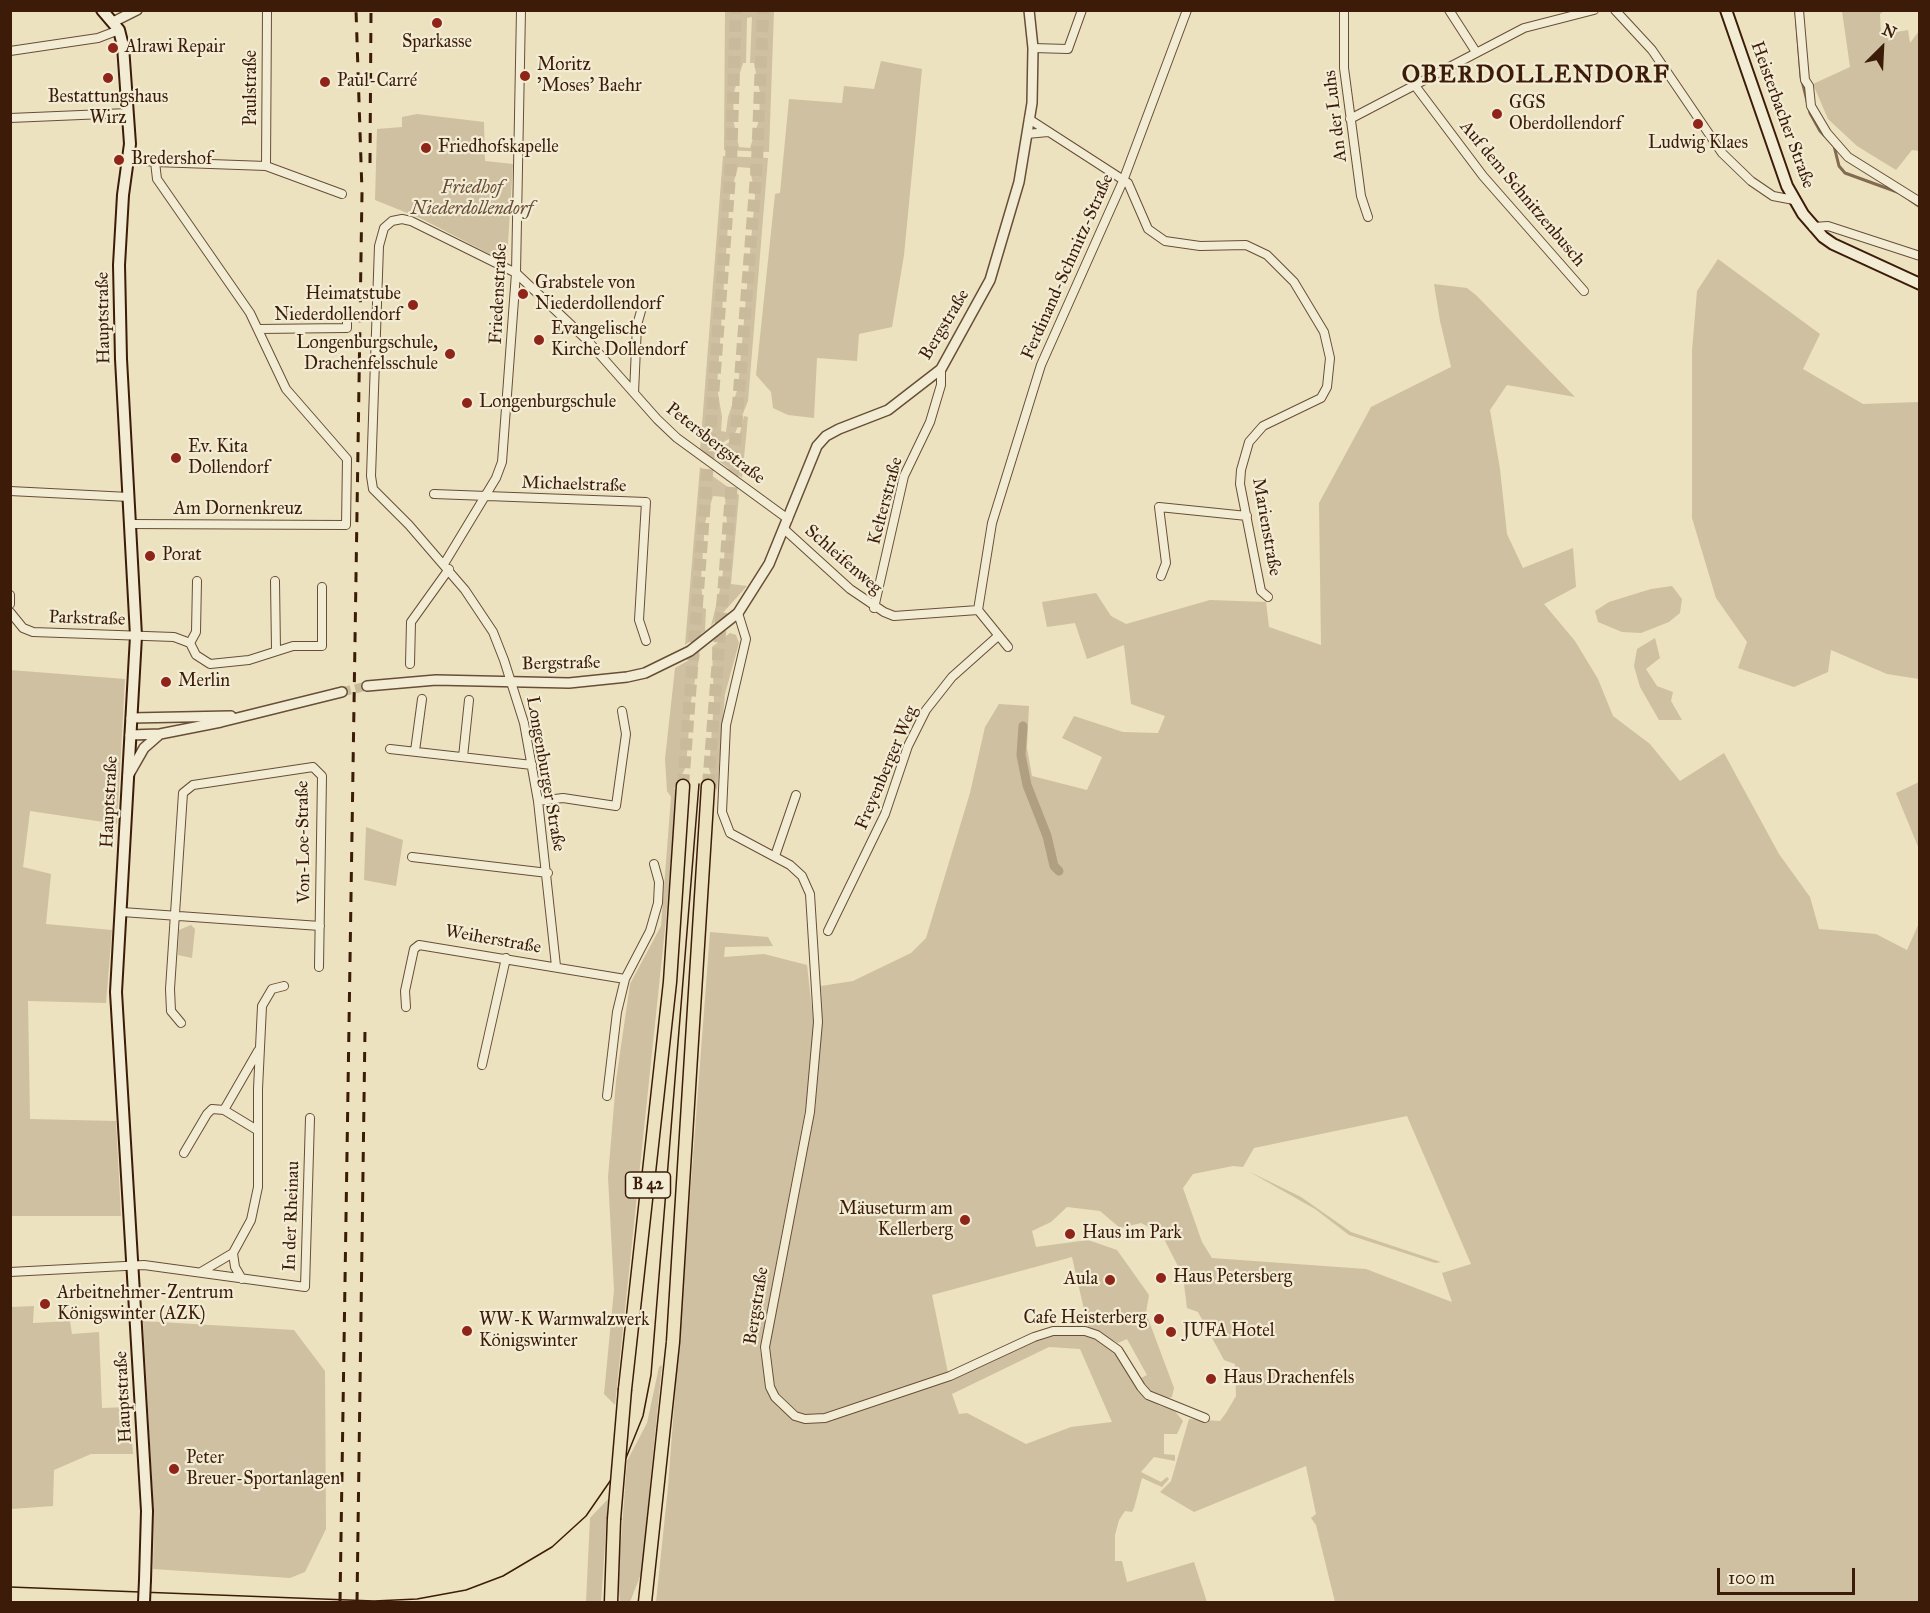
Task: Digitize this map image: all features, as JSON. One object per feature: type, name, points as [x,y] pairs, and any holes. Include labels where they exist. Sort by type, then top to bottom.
[{"type":"highway","name":"B 42","points":[[610,1602],[614,1519],[625,1389],[670,981],[683,786]]},
{"type":"highway","name":"B 42","points":[[645,1599],[673,1342],[708,786]]},
{"type":"main road","points":[[102,10],[116,26]]},
{"type":"main road","name":"Heisterbacher Straße","points":[[1725,10],[1794,200],[1813,227],[1833,244],[1920,284]]},
{"type":"main road","name":"Hauptstraße","points":[[116,26],[123,46],[128,112],[129,159],[123,195],[119,265],[121,359],[136,636],[116,992],[147,1511],[144,1602]]},
{"type":"street","points":[[10,51],[98,38],[137,10]]},
{"type":"street","name":"Paulstraße","points":[[266,166],[267,10]]},
{"type":"street","name":"Friedenstraße","points":[[446,566],[496,478],[502,462],[516,273],[520,172],[517,159],[521,10]]},
{"type":"street","name":"Bergstraße","points":[[367,686],[436,680],[569,683],[627,677],[645,673],[690,651],[738,613],[761,579],[817,446],[826,436],[888,410],[941,369],[976,306],[999,254],[1018,182],[1027,134],[1034,85],[1029,10]]},
{"type":"street","points":[[1033,48],[1068,49],[1082,10]]},
{"type":"street","name":"Ferdinand-Schmitz-Straße","points":[[978,610],[992,523],[1041,365],[1123,181],[1187,10]]},
{"type":"street","name":"An der Luhs","points":[[1344,10],[1344,68],[1361,196],[1368,217]]},
{"type":"street","points":[[1449,10],[1476,52]]},
{"type":"street","points":[[1350,119],[1416,87],[1476,52],[1524,28],[1594,10]]},
{"type":"street","points":[[1615,10],[1652,50],[1722,153],[1751,181],[1773,196],[1794,200]]},
{"type":"street","points":[[1799,10],[1805,80],[1809,86],[1811,106],[1827,133],[1848,157],[1920,202]]},
{"type":"street","name":"Auf dem Schnitzenbusch","points":[[1416,87],[1483,176],[1584,291]]},
{"type":"street","points":[[10,118],[128,112]]},
{"type":"street","name":"Marienstraße","points":[[1029,119],[1128,183],[1149,229],[1165,241],[1200,246],[1246,245],[1267,255],[1294,282],[1323,332],[1330,358],[1327,387],[1321,398],[1268,422],[1249,442],[1240,484],[1262,591],[1268,597]]},
{"type":"street","points":[[1027,134],[1048,132]]},
{"type":"street","points":[[129,159],[266,166],[342,194]]},
{"type":"street","points":[[155,162],[157,179],[231,285],[258,329],[347,328],[346,319]]},
{"type":"street","name":"Petersbergstraße","points":[[373,489],[371,476],[377,370],[379,246],[384,228],[392,221],[402,219],[421,225],[516,273],[586,340],[677,438],[788,519]]},
{"type":"street","points":[[1813,227],[1828,226],[1920,256]]},
{"type":"street","points":[[634,393],[637,325],[641,311]]},
{"type":"street","name":"Am Dornenkreuz","points":[[130,524],[346,525],[347,459],[286,389],[258,329]]},
{"type":"street","name":"Kelterstraße","points":[[874,608],[904,476],[930,422],[941,385],[941,369]]},
{"type":"street","name":"Longenburger Straße","points":[[373,489],[446,566],[479,608],[493,632],[512,682],[524,723],[532,765],[548,873],[556,966]]},
{"type":"street","points":[[10,491],[129,497]]},
{"type":"street","name":"Michaelstraße","points":[[434,494],[646,502],[639,620],[646,641]]},
{"type":"street","points":[[1161,576],[1166,563],[1159,507],[1247,516]]},
{"type":"street","name":"Schleifenweg","points":[[784,529],[816,560],[874,608],[894,616],[978,610]]},
{"type":"street","points":[[410,664],[411,622],[446,566]]},
{"type":"street","points":[[197,581],[196,632],[190,643],[196,655],[210,664],[249,660],[293,646],[322,646],[322,586]]},
{"type":"street","points":[[275,581],[276,650]]},
{"type":"street","points":[[10,595],[10,604]]},
{"type":"street","points":[[978,610],[1008,647]]},
{"type":"street","name":"Parkstraße","points":[[10,612],[23,627],[33,632],[162,635],[190,643]]},
{"type":"street","name":"Bergstraße","points":[[738,613],[746,639],[726,725],[722,812],[730,833],[775,856],[802,876],[810,894],[818,1022],[810,1112],[765,1347],[770,1387],[775,1397],[795,1416],[805,1419],[825,1418],[950,1376],[1034,1337],[1053,1331],[1085,1331],[1103,1338],[1118,1350],[1148,1395],[1205,1418]]},
{"type":"street","name":"Freyenberger Weg","points":[[828,931],[885,814],[908,746],[926,710],[952,677],[998,636]]},
{"type":"street","points":[[130,735],[160,734],[248,716],[342,692]]},
{"type":"street","points":[[415,751],[422,699]]},
{"type":"street","points":[[463,757],[469,700]]},
{"type":"street","points":[[538,801],[563,798],[616,806],[626,734],[622,711]]},
{"type":"street","points":[[131,718],[248,716]]},
{"type":"street","points":[[128,776],[144,748],[160,734]]},
{"type":"street","points":[[390,749],[532,765]]},
{"type":"street","name":"Von-Loe-Straße","points":[[181,1023],[171,1011],[170,988],[183,794],[188,788],[313,767],[322,776],[319,967]]},
{"type":"street","points":[[775,856],[796,795]]},
{"type":"street","points":[[412,857],[548,873]]},
{"type":"street","points":[[607,1096],[615,1022],[626,979],[650,931],[658,903],[659,882],[654,864]]},
{"type":"street","name":"Von-Loe-Straße","points":[[122,912],[320,926]]},
{"type":"street","name":"Weiherstraße","points":[[406,1007],[405,991],[414,949],[419,945],[626,979]]},
{"type":"street","points":[[482,1065],[506,958]]},
{"type":"street","name":"In der Rheinau","points":[[201,1272],[233,1253],[252,1220],[257,1198],[262,1006],[272,989],[284,986]]},
{"type":"street","name":"In der Rheinau","points":[[184,1153],[207,1114],[212,1109],[224,1110],[260,1048]]},
{"type":"street","points":[[224,1110],[257,1130]]},
{"type":"street","name":"In der Rheinau","points":[[10,1272],[132,1266],[201,1272],[305,1287],[310,1118]]},
{"type":"street","points":[[233,1253],[235,1267],[242,1279]]},
{"type":"green space","points":[[725,11],[774,11],[769,152],[724,150]],"holes":[[[752,17],[750,63],[754,63],[760,93],[759,120],[750,148],[739,147],[733,119],[734,92],[743,63],[746,63],[747,18]]]},
{"type":"green space","points":[[1842,11],[1884,11],[1880,14],[1881,35],[1908,30],[1910,43],[1919,31],[1919,151],[1912,150],[1896,170],[1857,146],[1828,119],[1813,84],[1850,67]]},
{"type":"green space","points":[[881,61],[922,69],[904,255],[892,327],[859,334],[857,361],[817,358],[814,418],[788,415],[773,408],[771,392],[756,375],[775,194],[780,193],[789,99],[842,103],[844,86],[874,89]]},
{"type":"green space","name":"Friedhof Niederdollendorf","points":[[417,114],[484,122],[485,161],[513,164],[507,259],[501,260],[422,219],[375,200],[377,129],[402,127],[402,117]]},
{"type":"green space","points":[[723,156],[768,158],[748,401],[734,436],[706,452],[700,450]],"holes":[[[738,167],[750,168],[755,196],[738,388],[728,417],[726,432],[721,431],[722,417],[717,387],[730,195]]]},
{"type":"green space","points":[[1718,259],[1820,334],[1803,369],[1863,404],[1919,402],[1919,679],[1887,674],[1831,650],[1828,672],[1794,687],[1738,668],[1747,642],[1716,598],[1692,518],[1692,351],[1697,291]]},
{"type":"green space","points":[[1434,284],[1467,288],[1575,397],[1507,385],[1490,410],[1500,469],[1507,534],[1523,568],[1573,548],[1576,587],[1544,604],[1575,641],[1598,679],[1613,716],[1650,744],[1680,781],[1724,753],[1779,854],[1810,897],[1819,929],[1876,934],[1907,950],[1919,923],[1919,1602],[1335,1602],[1316,1525],[1311,1518],[1316,1514],[1306,1466],[1194,1512],[1160,1492],[1171,1481],[1189,1419],[1220,1421],[1236,1396],[1235,1364],[1224,1360],[1198,1312],[1187,1308],[1183,1276],[1161,1233],[1141,1223],[1120,1228],[1100,1211],[1067,1207],[1051,1222],[1032,1231],[1036,1247],[1088,1240],[1117,1250],[1149,1295],[1146,1313],[1174,1388],[1172,1397],[1164,1399],[1147,1389],[1141,1378],[1147,1375],[1127,1339],[1118,1343],[1088,1327],[1072,1257],[932,1295],[948,1373],[815,1416],[796,1412],[778,1396],[773,1380],[769,1348],[815,1111],[822,1018],[821,986],[853,981],[911,953],[926,938],[970,793],[985,727],[999,704],[1029,706],[1027,748],[1032,776],[1087,790],[1102,757],[1062,738],[1074,716],[1123,732],[1158,733],[1165,716],[1131,704],[1124,645],[1087,659],[1075,623],[1047,627],[1042,602],[1096,593],[1111,616],[1126,624],[1210,600],[1266,602],[1269,627],[1321,645],[1319,503],[1371,407],[1451,367]],"holes":[[[1407,1116],[1471,1264],[1442,1273],[1452,1302],[1366,1269],[1212,1258],[1202,1242],[1183,1188],[1193,1174],[1233,1166],[1243,1167],[1254,1148]]]},
{"type":"green space","points":[[744,416],[748,417],[742,478],[709,454],[739,437]]},
{"type":"green space","points":[[700,467],[739,495],[731,584],[747,586],[711,626],[722,581],[727,525],[725,497],[713,496],[705,523],[701,579],[703,608],[706,609],[705,631],[685,645]]},
{"type":"green space","points":[[1672,586],[1682,599],[1680,613],[1669,622],[1641,633],[1622,632],[1598,622],[1595,611],[1609,602],[1651,589]]},
{"type":"green space","points":[[730,633],[736,635],[739,643],[725,694],[717,791],[709,769],[714,702],[712,647]]},
{"type":"green space","points":[[1655,638],[1660,658],[1646,669],[1657,686],[1673,692],[1671,701],[1682,720],[1659,720],[1640,687],[1634,666],[1637,649]]},
{"type":"green space","points":[[700,654],[691,701],[686,767],[674,789],[677,790],[666,919],[615,1405],[604,1394],[614,1290],[608,1177],[616,1081],[630,984],[661,926],[671,797],[667,791],[665,759],[675,668]]},
{"type":"green space","points":[[10,670],[125,679],[117,824],[30,811],[23,867],[51,874],[46,924],[112,930],[106,1003],[28,1001],[30,1119],[116,1121],[121,1216],[11,1216]]},
{"type":"green space","points":[[1919,782],[1919,849],[1896,793]]},
{"type":"green space","points":[[366,827],[403,840],[396,886],[364,880]]},
{"type":"green space","points":[[191,925],[195,929],[192,958],[178,955],[179,930]]},
{"type":"green space","points":[[710,932],[768,937],[773,946],[725,947],[724,957],[764,954],[807,965],[814,1027],[809,1090],[760,1349],[767,1387],[778,1407],[802,1423],[826,1422],[884,1403],[1053,1332],[1081,1333],[1101,1340],[1114,1351],[1136,1388],[1160,1406],[1174,1410],[1183,1421],[1177,1434],[1164,1434],[1164,1454],[1175,1455],[1175,1461],[1154,1457],[1141,1472],[1161,1482],[1167,1477],[1169,1479],[1162,1487],[1142,1478],[1132,1512],[1125,1511],[1119,1520],[1115,1535],[1115,1561],[1122,1561],[1127,1582],[1194,1562],[1207,1602],[656,1602],[668,1487]],"holes":[[[1049,1347],[1080,1349],[1112,1422],[1071,1427],[1026,1444],[967,1413],[959,1414],[952,1394]]]},
{"type":"green space","points":[[1248,1171],[1301,1197],[1351,1232],[1441,1262],[1435,1263],[1349,1235],[1315,1209]]},
{"type":"green space","points":[[34,1306],[33,1323],[70,1321],[72,1334],[99,1332],[102,1408],[129,1407],[133,1454],[91,1454],[54,1470],[53,1506],[11,1509],[11,1307]]},
{"type":"green space","points":[[143,1321],[294,1330],[325,1371],[326,1529],[305,1572],[290,1578],[153,1569],[154,1517]]},
{"type":"green space","points":[[662,1365],[641,1574],[630,1602],[620,1602],[618,1581],[627,1461],[647,1423],[659,1367]]},
{"type":"green space","points":[[608,1499],[601,1602],[586,1602],[590,1518]]},
{"type":"waterway","points":[[1796,12],[1801,77],[1810,113],[1820,131],[1834,146],[1839,166],[1845,173],[1900,193],[1920,207]]},
{"type":"waterway","points":[[1023,726],[1021,755],[1027,785],[1047,836],[1054,866],[1059,871]]},
{"type":"tunnel","points":[[683,786],[731,163],[736,10]]},
{"type":"tunnel","points":[[708,786],[757,163],[763,10]]},
{"type":"tunnel","points":[[342,692],[367,686]]},
{"type":"tram line","points":[[10,1587],[374,1601],[417,1599],[466,1590],[503,1576],[552,1547],[586,1516],[626,1458],[643,1416],[651,1375],[699,784]]},
{"type":"railway","points":[[340,1602],[362,192],[356,10]]},
{"type":"railway","points":[[370,163],[371,10]]},
{"type":"railway","points":[[357,1602],[365,1029]]},
{"type":"place","name":"Sparkasse","points":[[437,23]]},
{"type":"place","name":"Alrawi Repair","points":[[113,48]]},
{"type":"place","name":"Moritz 'Moses' Baehr","points":[[525,76]]},
{"type":"place","name":"Bestattungshaus Wirz","points":[[108,78]]},
{"type":"place","name":"Paul-Carré","points":[[325,82]]},
{"type":"place","name":"GGS Oberdollendorf","points":[[1497,114]]},
{"type":"place","name":"Ludwig Klaes","points":[[1698,124]]},
{"type":"place","name":"Friedhofskapelle","points":[[426,148]]},
{"type":"place","name":"Bredershof","points":[[119,160]]},
{"type":"place","name":"Grabstele von Niederdollendorf","points":[[523,294]]},
{"type":"place","name":"Heimatstube Niederdollendorf","points":[[413,305]]},
{"type":"place","name":"Evangelische Kirche Dollendorf","points":[[539,340]]},
{"type":"place","name":"Longenburgschule, Drachenfelsschule","points":[[450,354]]},
{"type":"place","name":"Longenburgschule","points":[[467,403]]},
{"type":"place","name":"Ev. Kita Dollendorf","points":[[176,458]]},
{"type":"place","name":"Porat","points":[[150,556]]},
{"type":"place","name":"Merlin","points":[[166,682]]},
{"type":"place","name":"Mäuseturm am Kellerberg","points":[[965,1220]]},
{"type":"place","name":"Haus im Park","points":[[1070,1234]]},
{"type":"place","name":"Haus Petersberg","points":[[1161,1278]]},
{"type":"place","name":"Aula","points":[[1110,1280]]},
{"type":"place","name":"Arbeitnehmer-Zentrum Königswinter (AZK)","points":[[45,1304]]},
{"type":"place","name":"Cafe Heisterberg","points":[[1159,1319]]},
{"type":"place","name":"WW-K Warmwalzwerk Königswinter","points":[[467,1331]]},
{"type":"place","name":"JUFA Hotel","points":[[1171,1332]]},
{"type":"place","name":"Haus Drachenfels","points":[[1211,1379]]},
{"type":"place","name":"Peter Breuer-Sportanlagen","points":[[174,1469]]},
{"type":"district","name":"OBERDOLLENDORF","points":[[1536,76]]}]
